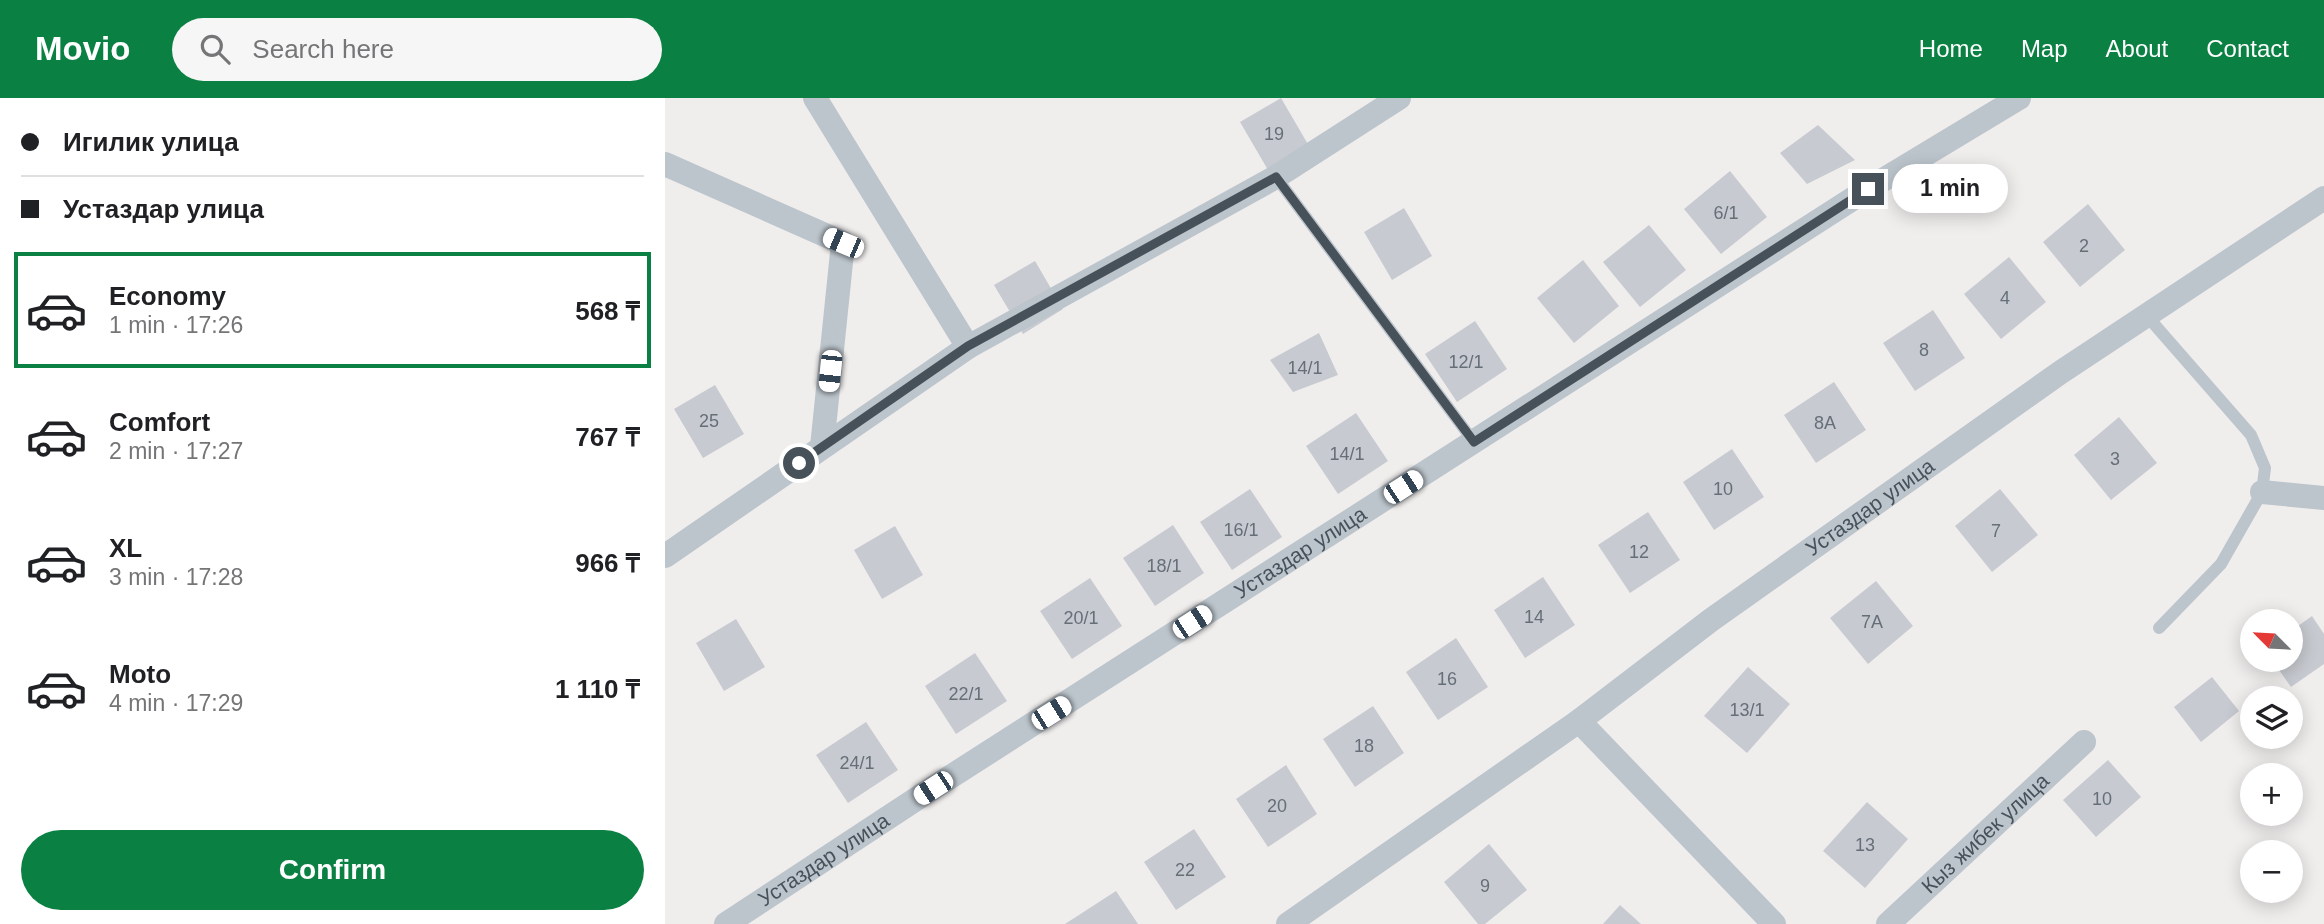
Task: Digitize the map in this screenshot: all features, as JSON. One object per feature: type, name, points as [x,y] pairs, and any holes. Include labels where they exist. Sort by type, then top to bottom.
[{"type":"street","points":[[815,98],[968,346]]},
{"type":"street","points":[[665,556],[968,346],[1276,177],[1399,98]]},
{"type":"street","name":"Устаздар улица","points":[[726,924],[933,788],[1856,196],[2019,98]]},
{"type":"street","points":[[665,164],[843,243],[822,447]]},
{"type":"street","name":"Устаздар улица","points":[[1288,924],[1579,721],[1711,620],[2061,372],[2324,198]]},
{"type":"street","points":[[2262,492],[2324,498]]},
{"type":"street","points":[[1579,721],[1775,924]]},
{"type":"street","name":"Кыз жибек улица","points":[[1888,924],[2084,742]]},
{"type":"lane","points":[[1276,177],[1474,442]]},
{"type":"lane","points":[[2147,316],[2251,435],[2265,468],[2262,492],[2221,564],[2159,628]]},
{"type":"building","points":[[1281,98],[1309,146],[1268,170],[1240,122]]},
{"type":"building","points":[[1818,125],[1855,160],[1807,184],[1780,153]]},
{"type":"building","points":[[1730,171],[1767,217],[1721,254],[1684,209]]},
{"type":"building","points":[[2088,204],[2125,250],[2080,287],[2043,242]]},
{"type":"building","points":[[1404,208],[1432,256],[1392,280],[1364,232]]},
{"type":"building","points":[[1649,225],[1686,270],[1640,307],[1603,262]]},
{"type":"building","points":[[2009,257],[2046,302],[2001,339],[1964,294]]},
{"type":"building","points":[[1583,260],[1619,306],[1574,343],[1537,298]]},
{"type":"building","points":[[1035,261],[1063,309],[1023,334],[994,285]]},
{"type":"building","points":[[1933,310],[1965,358],[1915,391],[1883,343]]},
{"type":"building","points":[[1475,321],[1507,369],[1457,402],[1425,354]]},
{"type":"building","points":[[1319,333],[1338,375],[1293,392],[1270,360]]},
{"type":"building","points":[[1834,382],[1866,430],[1816,463],[1784,415]]},
{"type":"building","points":[[715,385],[744,434],[703,458],[674,409]]},
{"type":"building","points":[[1356,413],[1388,461],[1338,494],[1306,446]]},
{"type":"building","points":[[2119,417],[2157,463],[2111,500],[2074,455]]},
{"type":"building","points":[[1732,449],[1764,497],[1714,530],[1683,482]]},
{"type":"building","points":[[1250,489],[1282,537],[1232,570],[1200,522]]},
{"type":"building","points":[[2000,489],[2038,535],[1992,572],[1955,526]]},
{"type":"building","points":[[1648,512],[1680,560],[1630,593],[1598,545]]},
{"type":"building","points":[[1173,525],[1204,573],[1155,606],[1123,558]]},
{"type":"building","points":[[895,526],[923,575],[882,599],[854,550]]},
{"type":"building","points":[[1543,577],[1575,625],[1525,658],[1494,610]]},
{"type":"building","points":[[1090,578],[1122,626],[1072,659],[1040,611]]},
{"type":"building","points":[[1876,581],[1913,626],[1868,664],[1830,618]]},
{"type":"building","points":[[2312,616],[2324,634],[2324,664],[2290,686],[2280,672],[2303,672],[2303,622]]},
{"type":"building","points":[[736,619],[765,667],[724,691],[696,643]]},
{"type":"building","points":[[1456,638],[1488,687],[1438,720],[1406,672]]},
{"type":"building","points":[[975,653],[1007,701],[956,734],[925,686]]},
{"type":"building","points":[[1748,667],[1790,704],[1747,753],[1704,716]]},
{"type":"building","points":[[2212,677],[2239,711],[2201,742],[2174,707]]},
{"type":"building","points":[[1373,706],[1404,753],[1355,787],[1323,739]]},
{"type":"building","points":[[866,722],[898,770],[848,803],[816,755]]},
{"type":"building","points":[[2108,760],[2141,797],[2096,837],[2063,800]]},
{"type":"building","points":[[1286,765],[1317,814],[1268,847],[1236,799]]},
{"type":"building","points":[[1867,802],[1908,839],[1865,888],[1823,851]]},
{"type":"building","points":[[1194,829],[1226,877],[1176,910],[1144,862]]},
{"type":"building","points":[[1489,844],[1527,890],[1485,924],[1478,924],[1444,882]]},
{"type":"building","points":[[1116,891],[1138,924],[1065,924]]},
{"type":"building","points":[[1620,905],[1641,924],[1603,924]]},
{"type":"route","points":[[799,463],[968,346],[1276,177],[1474,442],[1868,189]]}]
